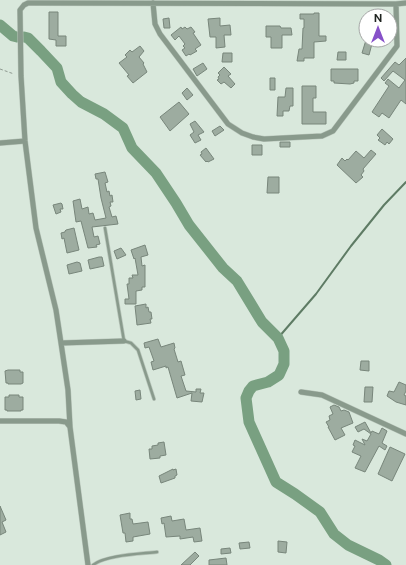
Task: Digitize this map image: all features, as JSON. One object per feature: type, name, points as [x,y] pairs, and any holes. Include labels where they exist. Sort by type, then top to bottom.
[{"type":"street","points":[[21,0],[21,76],[25,141],[36,228],[56,310],[62,343],[68,390],[70,427],[88,565]]},
{"type":"street","points":[[20,10],[24,5],[34,3],[406,3]]},
{"type":"street","points":[[153,3],[155,24],[160,34],[228,124],[242,133],[264,139],[322,136],[333,131],[397,46],[396,4]]},
{"type":"street","points":[[0,143],[25,141]]},
{"type":"street","points":[[62,343],[124,341]]},
{"type":"street","points":[[301,392],[322,395],[406,434]]},
{"type":"street","points":[[0,421],[59,421],[66,422],[70,427]]},
{"type":"lane","points":[[105,228],[124,341],[131,343],[138,350],[154,399]]},
{"type":"lane","points":[[93,565],[98,561],[107,559],[157,552]]},
{"type":"path","points":[[0,69],[21,76]]},
{"type":"building","points":[[49,12],[58,12],[58,36],[66,36],[66,46],[56,46],[56,40],[49,39]]},
{"type":"building","points":[[319,13],[319,36],[326,36],[326,41],[314,42],[314,58],[304,58],[304,61],[297,61],[299,49],[302,49],[304,28],[304,19],[300,19],[300,14]]},
{"type":"building","points":[[169,18],[170,28],[164,28],[163,19]]},
{"type":"building","points":[[220,18],[220,26],[230,25],[231,35],[224,35],[225,47],[216,48],[216,37],[210,37],[208,19]]},
{"type":"building","points":[[266,26],[291,28],[292,35],[282,35],[282,48],[271,48],[271,37],[266,37]]},
{"type":"building","points":[[181,27],[182,29],[185,27],[187,29],[191,27],[201,45],[195,49],[197,51],[186,56],[182,50],[185,48],[183,46],[185,44],[179,36],[175,40],[171,35]]},
{"type":"building","points":[[140,46],[144,51],[139,57],[144,63],[143,64],[147,72],[133,83],[127,76],[129,75],[119,63],[127,57],[125,55],[130,50],[132,52]]},
{"type":"building","points":[[364,48],[371,48],[369,55],[362,53]]},
{"type":"building","points":[[338,52],[346,52],[346,60],[337,60]]},
{"type":"building","points":[[223,53],[232,53],[232,62],[222,62]]},
{"type":"building","points":[[406,58],[406,104],[401,100],[389,118],[382,113],[379,117],[372,112],[389,86],[385,83],[388,79],[399,88],[405,80],[393,71],[384,81],[381,78],[395,62],[399,65]]},
{"type":"building","points":[[203,63],[207,69],[197,76],[193,69]]},
{"type":"building","points":[[224,67],[231,74],[228,76],[235,84],[231,88],[224,82],[221,84],[217,80],[219,79],[218,77],[220,75],[218,73]]},
{"type":"building","points":[[331,69],[358,69],[358,81],[354,81],[354,83],[350,84],[334,83],[334,81],[331,81]]},
{"type":"building","points":[[270,78],[275,78],[275,90],[270,90]]},
{"type":"building","points":[[302,86],[316,86],[316,98],[313,98],[313,112],[326,112],[326,124],[302,124]]},
{"type":"building","points":[[187,88],[193,95],[187,100],[182,93]]},
{"type":"building","points":[[286,88],[293,88],[293,106],[290,106],[289,111],[283,111],[283,116],[277,116],[278,97],[285,97]]},
{"type":"building","points":[[179,102],[189,114],[170,131],[160,117]]},
{"type":"building","points":[[195,121],[204,132],[198,135],[201,140],[195,143],[190,135],[194,132],[190,124]]},
{"type":"building","points":[[220,126],[224,130],[215,136],[212,131]]},
{"type":"building","points":[[382,129],[393,139],[389,144],[387,142],[385,145],[378,140],[380,138],[377,135]]},
{"type":"building","points":[[280,142],[290,142],[290,147],[280,147]]},
{"type":"building","points":[[252,145],[262,145],[262,155],[252,155]]},
{"type":"building","points":[[206,148],[214,159],[208,162],[206,162],[200,155]]},
{"type":"building","points":[[371,150],[376,154],[363,169],[364,171],[361,175],[363,177],[356,183],[337,165],[342,158],[345,161],[347,159],[348,160],[356,151],[364,158]]},
{"type":"building","points":[[105,172],[108,182],[105,183],[107,192],[109,191],[110,196],[112,195],[113,202],[110,202],[111,206],[109,207],[112,217],[116,216],[118,224],[92,227],[94,237],[98,236],[100,244],[96,245],[97,247],[88,248],[81,221],[76,222],[73,201],[80,199],[82,209],[88,207],[89,214],[93,213],[95,220],[106,218],[98,179],[96,179],[95,174]]},
{"type":"building","points":[[268,177],[279,177],[279,193],[267,193]]},
{"type":"building","points":[[61,203],[63,209],[60,209],[61,212],[56,214],[53,205]]},
{"type":"building","points":[[74,228],[79,250],[67,253],[64,238],[62,239],[61,233]]},
{"type":"building","points":[[145,245],[148,255],[141,257],[142,266],[145,265],[145,287],[142,287],[142,290],[136,291],[136,304],[125,304],[125,299],[129,299],[127,284],[129,284],[129,278],[133,278],[132,275],[138,275],[135,258],[134,259],[131,250]]},
{"type":"building","points":[[121,248],[126,255],[117,259],[114,251]]},
{"type":"building","points":[[102,257],[104,266],[90,269],[88,260]]},
{"type":"building","points":[[77,262],[80,263],[82,271],[69,274],[67,265]]},
{"type":"building","points":[[146,304],[146,308],[148,307],[149,312],[151,312],[151,323],[137,325],[135,306]]},
{"type":"building","points":[[158,339],[161,347],[174,343],[174,349],[178,362],[181,361],[185,375],[181,376],[186,391],[196,392],[196,389],[201,389],[200,393],[204,393],[202,402],[191,401],[192,393],[177,398],[168,367],[166,368],[166,366],[153,370],[151,362],[154,361],[149,347],[145,348],[144,343]]},
{"type":"building","points":[[361,361],[369,361],[369,371],[360,370]]},
{"type":"building","points":[[20,370],[20,372],[23,372],[23,383],[6,383],[5,371]]},
{"type":"building","points":[[399,382],[406,385],[404,395],[406,396],[406,405],[396,402],[387,396],[389,391],[394,392]]},
{"type":"building","points":[[365,387],[373,387],[372,402],[364,402]]},
{"type":"building","points":[[140,390],[141,399],[136,400],[135,391]]},
{"type":"building","points":[[9,395],[19,395],[19,397],[23,397],[23,410],[5,410],[5,397],[9,397]]},
{"type":"building","points":[[334,405],[339,407],[341,411],[344,410],[349,412],[353,423],[341,428],[345,435],[335,440],[326,422],[330,420],[329,416],[333,414],[330,407]]},
{"type":"building","points":[[365,422],[371,433],[372,431],[379,434],[382,428],[387,431],[382,443],[387,446],[385,450],[379,446],[365,472],[355,468],[361,456],[352,452],[355,446],[353,445],[355,440],[365,445],[362,439],[367,441],[371,434],[364,429],[358,432],[355,427]]},
{"type":"building","points":[[164,442],[166,455],[160,456],[160,458],[150,459],[149,449],[152,449],[152,446],[158,445],[158,443]]},
{"type":"building","points":[[390,447],[405,454],[392,481],[378,474]]},
{"type":"building","points":[[176,469],[177,475],[175,478],[161,483],[159,476]]},
{"type":"building","points":[[0,506],[6,520],[2,522],[6,532],[0,535]]},
{"type":"building","points":[[130,513],[130,519],[132,519],[133,524],[148,522],[150,534],[133,537],[133,541],[126,542],[120,515]]},
{"type":"building","points":[[171,516],[172,521],[184,519],[186,530],[200,528],[202,541],[194,542],[193,537],[180,539],[180,536],[166,537],[164,523],[162,524],[161,518]]},
{"type":"building","points":[[278,541],[287,542],[286,553],[278,552]]},
{"type":"building","points":[[249,542],[250,548],[240,549],[239,543]]},
{"type":"building","points":[[230,548],[231,553],[221,554],[221,549]]},
{"type":"building","points":[[195,552],[199,556],[190,565],[181,565]]},
{"type":"building","points":[[226,558],[227,565],[209,565],[209,560]]},
{"type":"waterway","points":[[0,25],[13,36],[17,37]]},
{"type":"waterway","points":[[24,37],[28,38],[57,68],[61,82],[72,94],[81,102],[104,114],[123,128],[132,148],[156,173],[189,225],[223,268],[237,281],[262,322],[278,338],[284,351],[284,364],[279,375],[268,382],[253,386],[246,398],[249,422],[276,482],[320,512],[334,534],[348,545],[386,565]]},
{"type":"waterway","points":[[278,338],[316,294],[351,246],[384,205],[406,182]]}]
